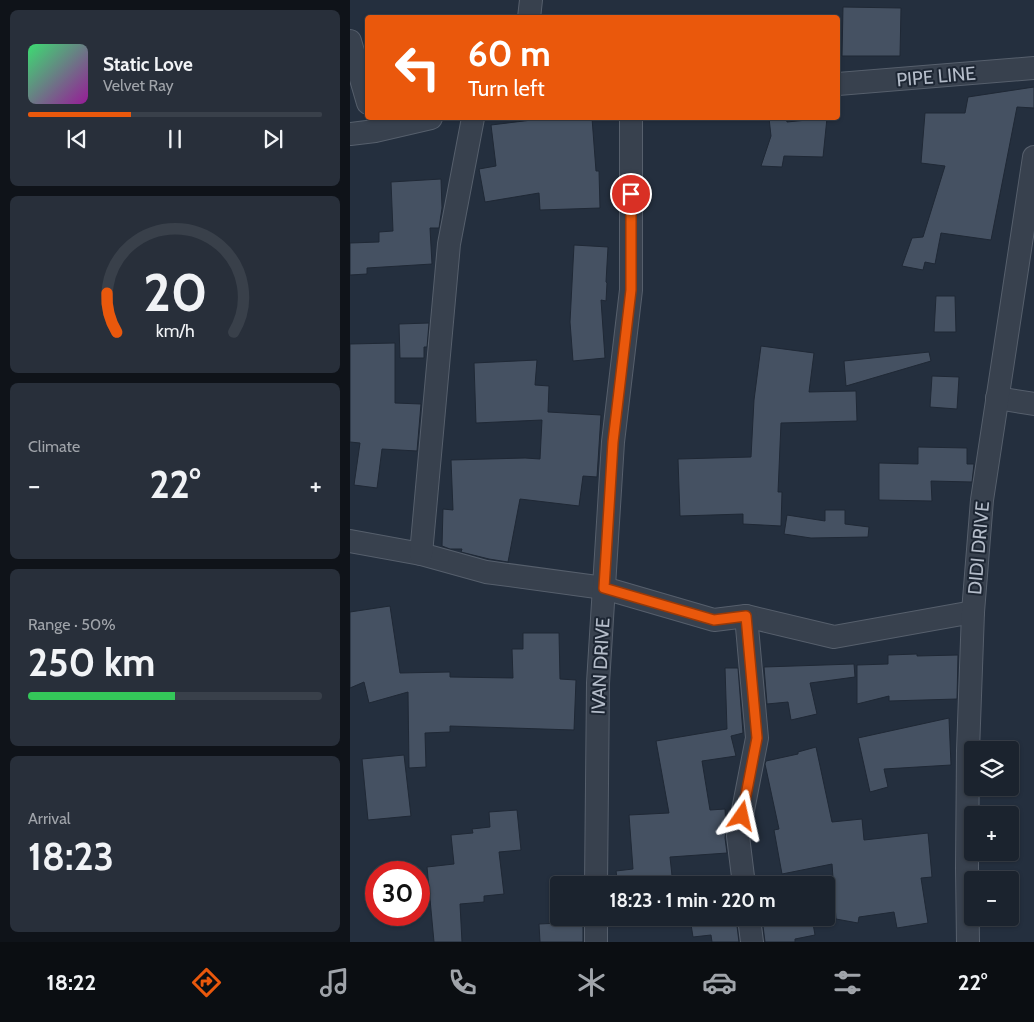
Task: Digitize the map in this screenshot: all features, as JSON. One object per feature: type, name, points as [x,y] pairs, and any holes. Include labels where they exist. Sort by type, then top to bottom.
[{"type":"street","points":[[530,15],[532,0]]},
{"type":"street","points":[[350,41],[365,93]]},
{"type":"street","name":"PIPE LINE","points":[[840,84],[1034,68]]},
{"type":"street","points":[[350,134],[374,124],[412,120]]},
{"type":"street","points":[[421,554],[449,244],[473,120]]},
{"type":"street","name":"IVAN DRIVE","points":[[596,876],[598,683],[613,442],[631,290],[631,120]]},
{"type":"street","name":"DIDI DRIVE","points":[[968,942],[968,751],[972,612],[982,500],[1034,157]]},
{"type":"street","points":[[997,398],[1034,404]]},
{"type":"street","points":[[350,541],[421,554],[486,572],[604,588],[714,620],[746,616],[834,637],[972,612]]},
{"type":"street","points":[[743,876],[738,836],[757,738],[746,616]]},
{"type":"street","points":[[596,926],[596,942]]},
{"type":"street","points":[[750,926],[752,942]]},
{"type":"building","points":[[843,7],[901,8],[900,56],[842,56]]},
{"type":"building","points":[[1034,87],[1034,108],[1017,107],[991,240],[941,233],[935,264],[925,262],[923,270],[902,266],[912,238],[923,237],[945,166],[921,163],[925,113],[965,113],[968,97]]},
{"type":"building","points":[[532,120],[592,120],[596,171],[599,171],[600,208],[540,210],[539,193],[485,202],[479,169],[496,166],[491,125]]},
{"type":"building","points":[[769,120],[786,120],[787,122],[827,120],[823,157],[784,156],[782,167],[761,166],[771,136]]},
{"type":"building","points":[[441,179],[442,208],[439,228],[430,228],[432,264],[367,268],[367,274],[350,275],[350,243],[379,242],[379,232],[393,231],[391,182]]},
{"type":"building","points":[[574,245],[608,247],[606,301],[601,300],[605,358],[573,361],[570,322]]},
{"type":"building","points":[[936,296],[955,296],[956,332],[934,332]]},
{"type":"building","points":[[429,323],[427,347],[424,347],[424,358],[400,358],[399,324]]},
{"type":"building","points":[[395,343],[395,403],[421,404],[417,451],[382,449],[377,488],[354,485],[360,443],[350,442],[350,344]]},
{"type":"building","points":[[761,346],[814,353],[809,392],[856,391],[857,421],[781,423],[778,492],[782,492],[781,526],[743,524],[743,514],[680,516],[678,459],[751,457],[754,400]]},
{"type":"building","points":[[929,352],[931,361],[846,386],[844,361]]},
{"type":"building","points":[[537,360],[535,385],[549,386],[548,412],[601,415],[597,477],[583,476],[579,506],[520,499],[508,562],[461,552],[462,549],[450,549],[442,546],[443,509],[453,510],[451,460],[540,459],[542,420],[476,423],[474,363]]},
{"type":"building","points":[[932,376],[959,377],[957,409],[930,407]]},
{"type":"building","points":[[918,447],[967,448],[967,464],[974,464],[972,482],[931,481],[932,501],[879,500],[879,463],[918,464]]},
{"type":"building","points":[[825,510],[845,510],[845,524],[869,527],[868,537],[811,538],[784,534],[787,515],[825,521]]},
{"type":"building","points":[[390,606],[400,673],[450,672],[450,677],[513,678],[512,649],[523,649],[523,633],[559,633],[560,679],[576,680],[574,730],[450,726],[450,732],[425,733],[426,767],[409,768],[408,692],[369,703],[364,682],[350,688],[350,612]]},
{"type":"building","points":[[917,654],[917,656],[958,655],[957,699],[889,701],[889,696],[857,704],[857,665],[888,664],[888,655]]},
{"type":"building","points":[[854,664],[855,677],[810,683],[817,714],[791,720],[788,702],[767,704],[764,667]]},
{"type":"building","points":[[725,668],[738,668],[743,733],[731,736],[736,756],[702,761],[710,810],[725,809],[727,853],[670,857],[672,876],[617,876],[616,871],[633,869],[629,815],[669,813],[656,741],[727,729]]},
{"type":"building","points":[[949,718],[951,765],[884,769],[888,787],[870,792],[858,738]]},
{"type":"building","points":[[816,747],[832,822],[862,819],[864,840],[928,833],[932,877],[921,878],[928,923],[897,928],[894,912],[859,917],[858,923],[836,919],[835,876],[833,876],[832,864],[782,874],[774,830],[779,829],[765,764],[766,761],[798,754],[798,752]]},
{"type":"building","points":[[404,755],[411,816],[368,820],[362,759]]},
{"type":"building","points":[[517,810],[521,850],[499,852],[504,894],[484,896],[484,902],[460,904],[462,942],[434,942],[430,899],[430,867],[454,864],[451,835],[473,833],[472,829],[490,827],[489,812]]},
{"type":"building","points":[[539,924],[583,926],[583,942],[540,942]]},
{"type":"building","points":[[691,926],[737,926],[739,942],[712,942],[711,935],[693,937]]},
{"type":"building","points":[[763,926],[813,926],[815,935],[795,939],[795,942],[765,942]]},
{"type":"route","points":[[631,194],[631,290],[613,442],[604,588],[714,620],[746,616],[757,738],[742,816]]}]
